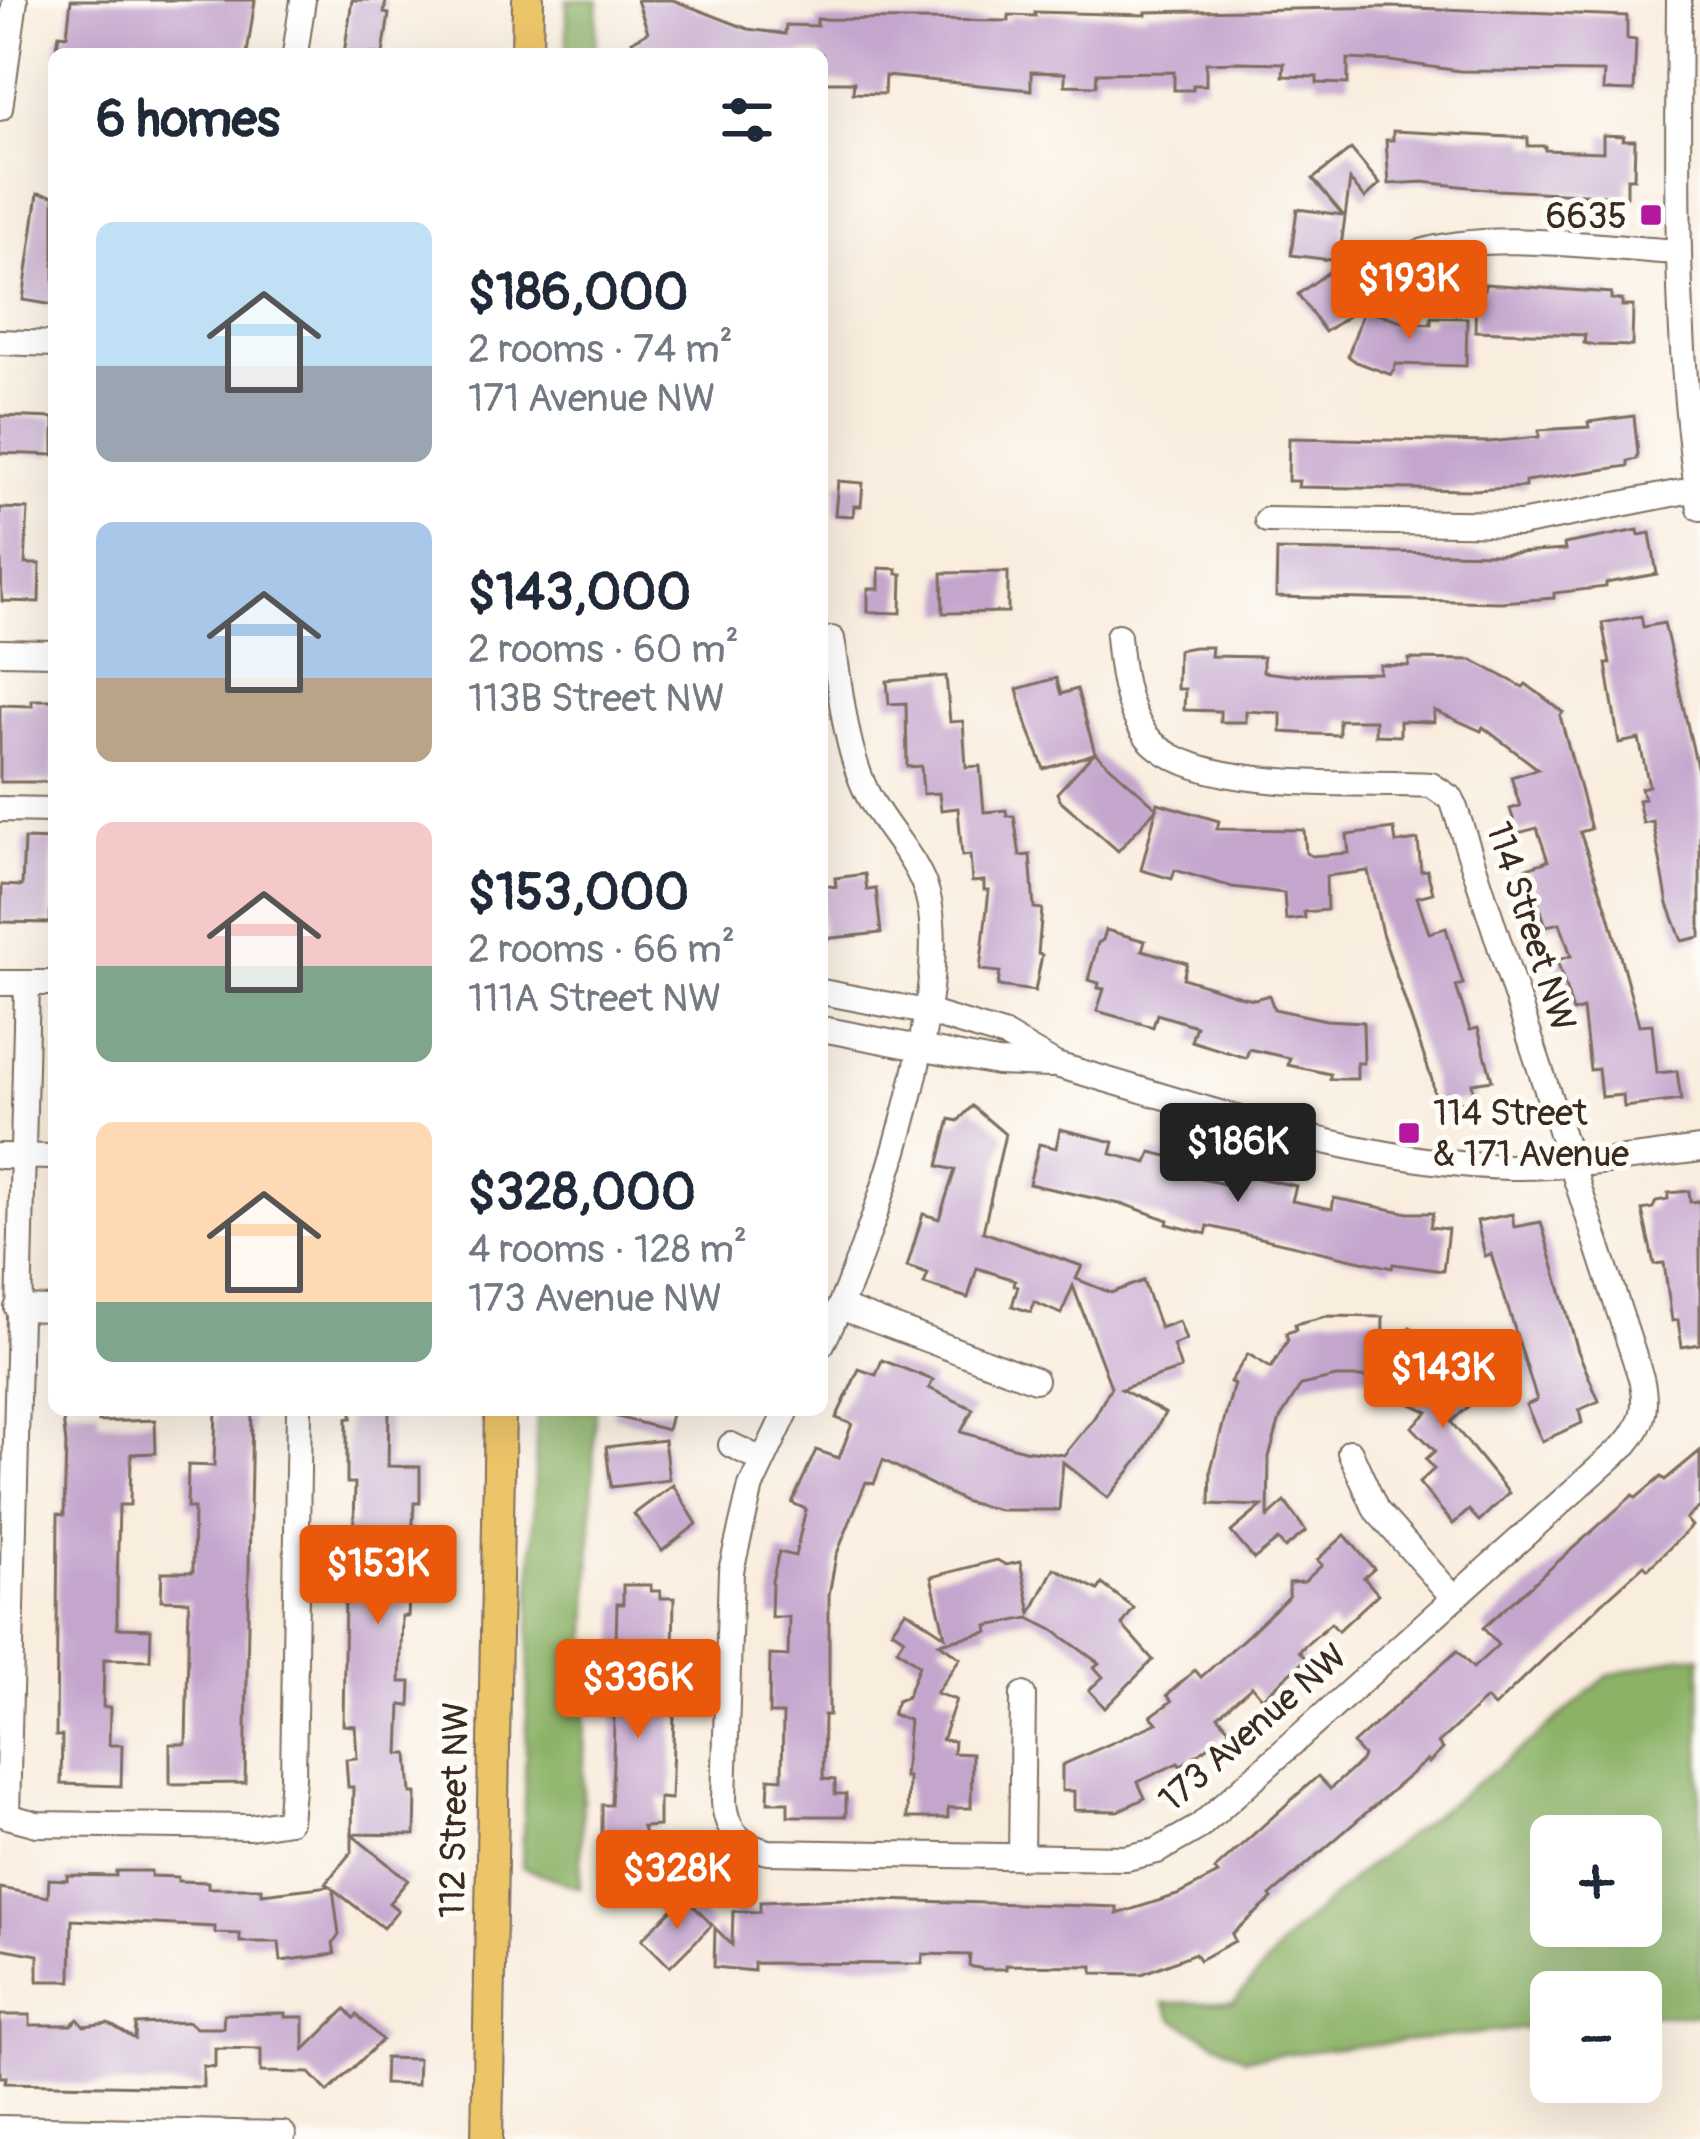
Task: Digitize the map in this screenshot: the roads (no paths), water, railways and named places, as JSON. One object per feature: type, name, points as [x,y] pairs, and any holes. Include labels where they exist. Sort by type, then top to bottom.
[{"type":"main road","points":[[527,48],[528,0]]},
{"type":"main road","name":"112 Street NW","points":[[487,2139],[500,1416]]},
{"type":"street","points":[[0,108],[15,0]]},
{"type":"street","points":[[296,48],[303,0]]},
{"type":"street","points":[[1267,520],[1520,524],[1699,499],[1678,252],[1689,138],[1679,0]]},
{"type":"street","points":[[1415,254],[1444,244],[1484,242],[1678,252]]},
{"type":"street","points":[[0,342],[48,344]]},
{"type":"street","name":"114 Street NW","points":[[1118,636],[1134,714],[1156,746],[1174,758],[1262,779],[1431,785],[1452,799],[1641,1378],[1645,1413]]},
{"type":"street","points":[[828,1332],[877,1209],[919,1047],[934,961],[927,894],[859,773],[849,742],[832,639]]},
{"type":"street","points":[[0,652],[48,653]]},
{"type":"street","points":[[0,809],[48,810]]},
{"type":"street","points":[[27,982],[12,1156],[17,1308],[7,1816],[37,1824],[250,1828],[289,1821],[299,1416]]},
{"type":"street","points":[[0,983],[48,983]]},
{"type":"street","points":[[828,993],[926,1012],[1006,1036],[1056,1065]]},
{"type":"street","points":[[828,1030],[997,1063],[1056,1065],[1391,1155],[1485,1166],[1571,1165],[1700,1149]]},
{"type":"street","points":[[12,1156],[48,1157]]},
{"type":"street","points":[[840,1307],[1035,1380]]},
{"type":"street","points":[[17,1308],[48,1309]]},
{"type":"street","name":"173 Avenue NW","points":[[762,1460],[738,1532],[728,1596],[724,1810],[738,1839],[768,1852],[1126,1858],[1157,1851],[1180,1839],[1627,1442],[1645,1413]]},
{"type":"street","points":[[731,1445],[762,1460],[784,1416]]},
{"type":"street","points":[[1350,1452],[1376,1510],[1453,1597]]},
{"type":"street","points":[[1021,1857],[1024,1695]]},
{"type":"street","points":[[0,2128],[283,2134]]},
{"type":"place","name":"6635","points":[[1651,215]]},
{"type":"place","name":"114 Street & 171 Avenue","points":[[1409,1133]]}]
